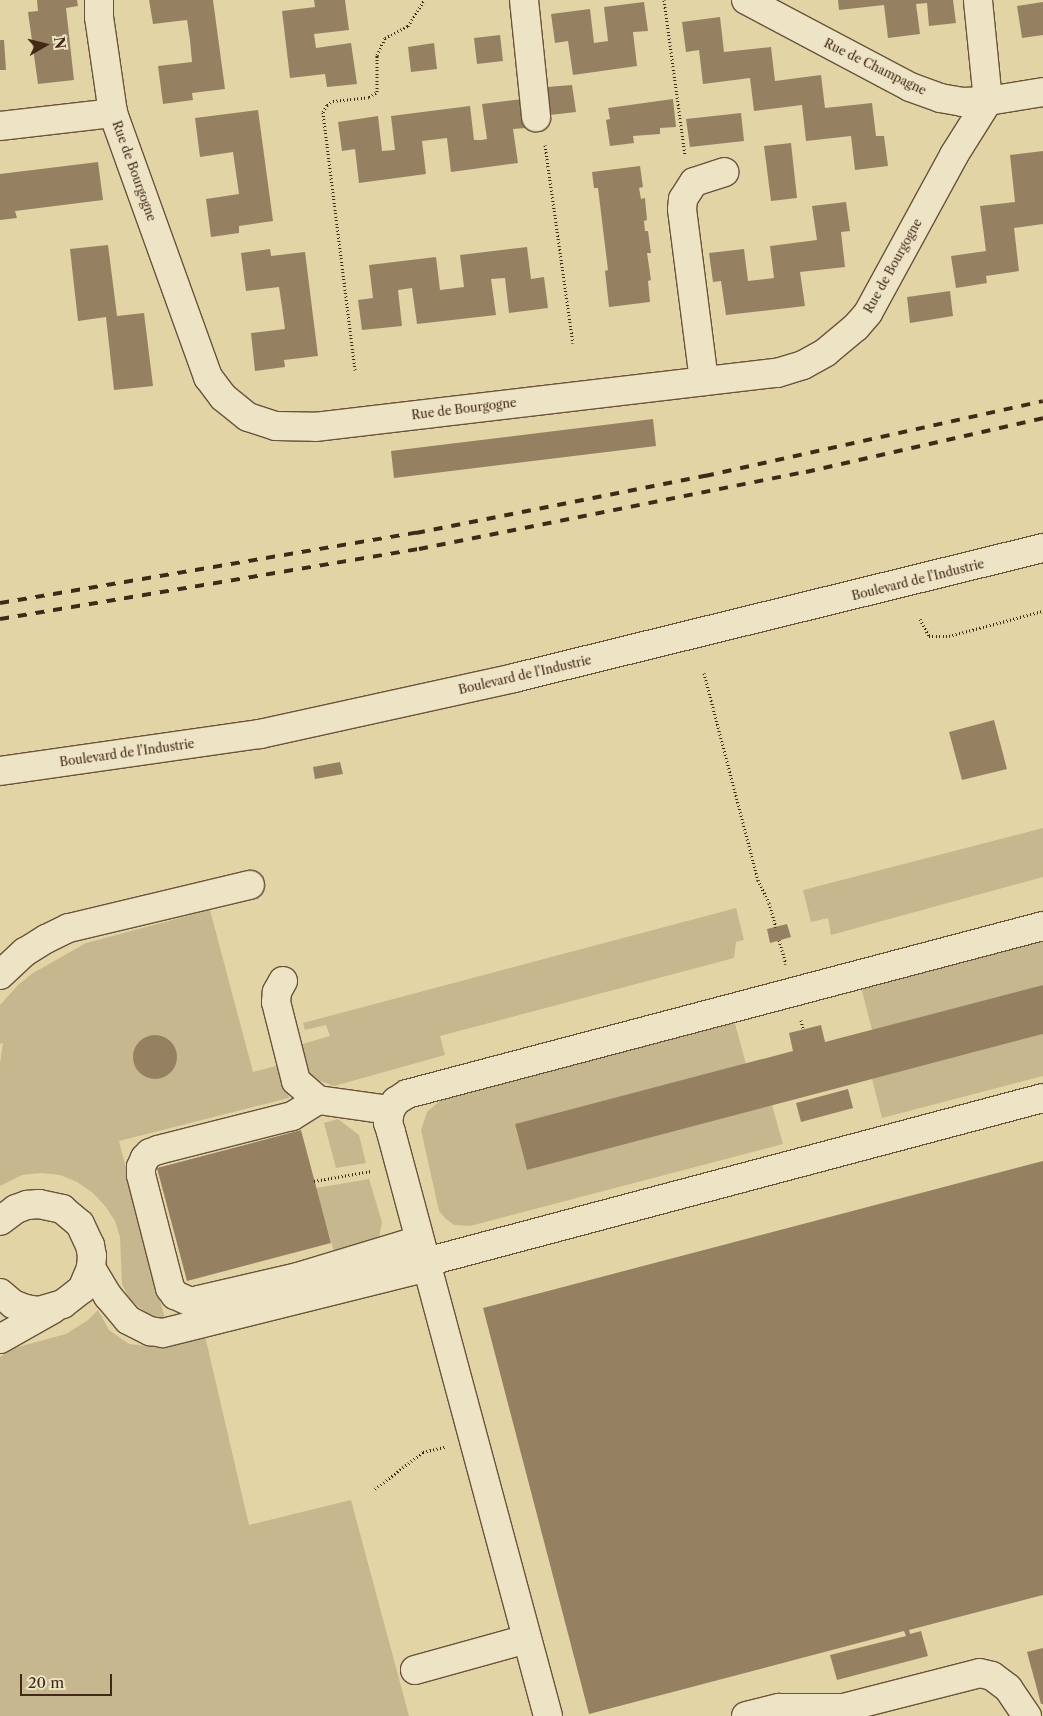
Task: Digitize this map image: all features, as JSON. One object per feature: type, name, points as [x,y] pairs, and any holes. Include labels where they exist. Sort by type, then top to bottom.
[{"type":"street","name":"Rue de Bourgogne","points":[[99,0],[100,25],[113,113],[208,377],[223,397],[248,417],[276,426],[315,426],[777,373],[803,365],[826,352],[856,327],[868,312],[954,155],[988,101]]},
{"type":"street","points":[[524,0],[536,117]]},
{"type":"street","name":"Rue de Champagne","points":[[746,0],[910,87],[940,98],[962,102],[988,101],[1043,92]]},
{"type":"street","points":[[978,0],[988,101]]},
{"type":"street","points":[[0,126],[113,113]]},
{"type":"street","points":[[704,381],[682,209],[683,199],[694,182],[724,172]]},
{"type":"street","name":"Boulevard de l'Industrie","points":[[0,771],[269,732],[523,676],[1043,548]]},
{"type":"street","points":[[0,975],[25,952],[46,938],[69,928],[250,885]]},
{"type":"street","points":[[548,1716],[388,1123],[390,1110],[396,1100],[407,1094],[1043,926]]},
{"type":"street","points":[[284,981],[277,992],[276,1002],[296,1081],[318,1100],[390,1110]]},
{"type":"street","points":[[91,1268],[116,1307],[128,1320],[150,1331],[163,1333],[424,1256],[1043,1098]]},
{"type":"street","points":[[318,1100],[292,1116],[158,1150],[144,1158],[141,1175],[170,1288],[175,1295],[191,1302],[298,1277],[424,1256]]},
{"type":"street","points":[[0,1221],[16,1209],[27,1205],[39,1204],[62,1209],[80,1224],[86,1234],[91,1250],[91,1268],[82,1289],[73,1298],[0,1339]]},
{"type":"street","points":[[0,1293],[13,1304],[26,1309],[39,1311],[53,1309]]},
{"type":"street","points":[[414,1670],[527,1639]]},
{"type":"street","points":[[746,1716],[779,1708],[875,1708],[980,1673],[992,1676],[1008,1688],[1027,1716]]},
{"type":"path","points":[[355,370],[323,112],[327,105],[333,101],[369,97],[377,92],[377,55],[385,38],[408,26],[424,0]]},
{"type":"path","points":[[664,0],[683,148],[694,182]]},
{"type":"path","points":[[536,117],[543,130],[573,343]]},
{"type":"path","points":[[920,619],[929,636],[949,636],[1043,611]]},
{"type":"path","points":[[704,673],[758,880],[769,903],[776,927]]},
{"type":"path","points":[[314,1181],[371,1171]]},
{"type":"path","points":[[375,1489],[423,1452],[445,1447]]},
{"type":"shaded area","points":[[1043,828],[1043,877],[831,935],[828,918],[811,922],[803,890]]},
{"type":"shaded area","points":[[736,908],[744,940],[736,942],[734,958],[440,1036],[445,1055],[334,1086],[315,1079],[307,1070],[299,1045],[330,1036],[326,1025],[305,1030],[303,1023]]},
{"type":"shaded area","points":[[210,910],[253,1072],[280,1065],[289,1098],[119,1141],[165,1319],[150,1315],[137,1306],[128,1296],[122,1284],[120,1237],[115,1221],[106,1207],[93,1193],[77,1182],[60,1175],[41,1173],[22,1175],[0,1186],[0,1063],[3,1043],[0,1044],[0,1005],[18,985],[33,973],[86,943]]},
{"type":"shaded area","points":[[1043,939],[1043,985],[872,1030],[861,987]]},
{"type":"shaded area","points":[[734,1020],[746,1064],[515,1124],[527,1170],[772,1105],[783,1144],[470,1226],[454,1225],[439,1211],[421,1130],[427,1112],[443,1098]]},
{"type":"shaded area","points":[[1043,1034],[1043,1076],[882,1118],[872,1079]]},
{"type":"shaded area","points":[[338,1119],[359,1135],[366,1163],[336,1168],[324,1123]]},
{"type":"shaded area","points":[[369,1179],[382,1222],[379,1237],[375,1241],[334,1252],[316,1188]]},
{"type":"shaded area","points":[[98,1310],[109,1330],[129,1344],[157,1347],[205,1336],[249,1525],[351,1500],[409,1716],[0,1716],[0,1357],[14,1348],[66,1334],[88,1320]]},
{"type":"building","points":[[37,0],[77,0],[78,6],[66,8],[74,80],[38,84],[28,12],[38,11]]},
{"type":"building","points":[[149,0],[213,0],[225,89],[192,93],[193,100],[163,104],[158,66],[192,62],[190,40],[187,20],[153,24]]},
{"type":"building","points":[[314,0],[345,0],[349,30],[314,34],[316,48],[351,43],[357,84],[327,87],[325,74],[290,78],[282,11],[315,7]]},
{"type":"building","points":[[838,0],[953,0],[956,23],[929,26],[927,3],[916,4],[920,34],[888,38],[884,5],[839,10]]},
{"type":"building","points":[[644,2],[648,31],[633,32],[637,66],[573,75],[568,41],[555,43],[551,14],[590,9],[594,43],[608,41],[604,7]]},
{"type":"building","points":[[1043,2],[1043,35],[1022,38],[1017,6]]},
{"type":"building","points":[[720,17],[724,52],[771,47],[775,81],[821,75],[825,108],[872,103],[876,136],[884,136],[888,166],[855,170],[851,136],[806,141],[802,105],[754,111],[750,78],[703,84],[699,50],[686,52],[682,22]]},
{"type":"building","points":[[500,35],[503,61],[477,64],[474,38]]},
{"type":"building","points":[[0,40],[4,40],[6,70],[0,70]]},
{"type":"building","points":[[434,43],[437,69],[411,72],[408,47]]},
{"type":"building","points":[[572,85],[576,112],[550,115],[547,87]]},
{"type":"building","points":[[522,99],[526,128],[513,129],[518,163],[451,172],[447,138],[422,141],[426,174],[359,183],[355,149],[342,151],[338,122],[378,116],[382,151],[395,150],[391,116],[470,106],[474,140],[481,140],[487,139],[482,104]]},
{"type":"building","points":[[673,99],[676,127],[660,128],[660,134],[633,136],[634,143],[610,146],[606,120],[610,119],[608,108]]},
{"type":"building","points":[[258,110],[273,221],[239,226],[239,233],[211,237],[206,199],[239,194],[233,152],[200,157],[195,118]]},
{"type":"building","points":[[741,113],[744,141],[690,147],[686,119]]},
{"type":"building","points":[[791,143],[797,198],[771,201],[764,146]]},
{"type":"building","points":[[1043,151],[1043,224],[1014,228],[1019,271],[986,276],[987,283],[956,288],[951,256],[986,251],[980,206],[1015,202],[1010,155]]},
{"type":"building","points":[[98,162],[103,200],[15,211],[17,218],[0,220],[0,174]]},
{"type":"building","points":[[640,166],[643,187],[639,188],[641,199],[645,198],[647,220],[644,221],[645,231],[648,231],[651,253],[647,253],[651,280],[648,281],[650,302],[609,307],[605,271],[608,270],[598,188],[594,188],[592,172]]},
{"type":"building","points":[[846,202],[850,231],[841,232],[845,267],[800,272],[805,306],[726,315],[721,281],[713,282],[709,253],[744,249],[748,281],[774,278],[770,246],[817,240],[812,206]]},
{"type":"building","points":[[108,245],[117,316],[144,313],[153,386],[114,390],[106,317],[78,321],[70,249]]},
{"type":"building","points":[[527,247],[531,279],[544,277],[548,308],[509,313],[505,278],[491,279],[496,315],[417,324],[412,288],[398,290],[402,326],[362,330],[358,300],[373,298],[369,265],[436,257],[440,290],[464,287],[460,255]]},
{"type":"building","points":[[270,249],[271,256],[305,252],[318,356],[284,360],[285,367],[255,371],[251,333],[285,329],[279,287],[246,291],[241,253]]},
{"type":"building","points":[[950,291],[953,316],[910,323],[907,297]]},
{"type":"building","points":[[653,419],[656,446],[394,478],[391,451]]},
{"type":"building","points":[[994,720],[1007,769],[962,780],[949,732]]},
{"type":"building","points":[[340,762],[343,774],[315,779],[313,767]]},
{"type":"building","points":[[787,924],[791,937],[770,943],[767,929]]},
{"type":"building","points":[[1043,985],[1043,1034],[527,1170],[515,1124],[793,1051],[789,1033],[821,1025],[825,1042]]},
{"type":"building","points":[[155,1035],[167,1039],[173,1045],[177,1057],[173,1069],[167,1075],[155,1079],[143,1075],[137,1069],[133,1057],[137,1045],[143,1039]]},
{"type":"building","points":[[848,1089],[853,1108],[801,1122],[796,1103]]},
{"type":"building","points":[[301,1130],[331,1243],[187,1281],[157,1168]]},
{"type":"building","points":[[1043,1161],[1043,1595],[909,1630],[910,1634],[921,1631],[928,1656],[837,1680],[830,1655],[906,1636],[904,1631],[589,1714],[483,1308]]},
{"type":"building","points":[[1043,1648],[1043,1704],[1041,1704],[1027,1652]]},
{"type":"railway","points":[[0,603],[416,533],[705,476],[1043,401]]},
{"type":"railway","points":[[0,619],[419,549],[806,472],[1043,418]]}]
